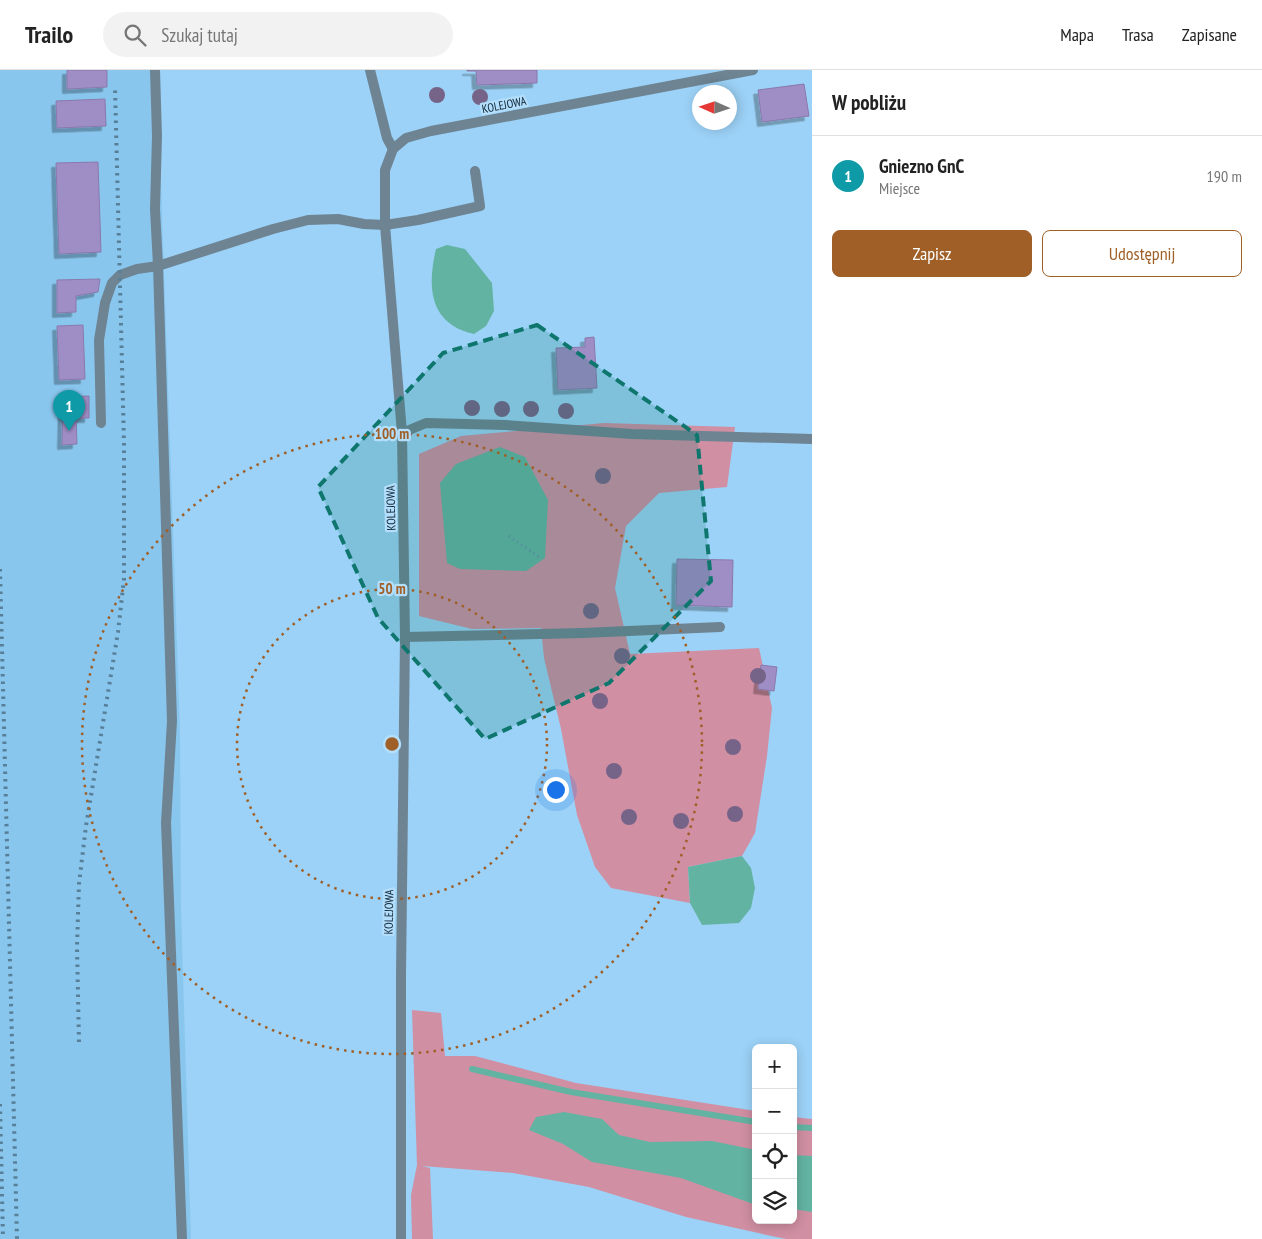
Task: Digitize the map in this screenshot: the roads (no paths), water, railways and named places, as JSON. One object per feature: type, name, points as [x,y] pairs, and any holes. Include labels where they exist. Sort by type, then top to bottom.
[{"type":"street","points":[[154,70],[157,136],[155,210],[172,721],[166,823],[182,1239]]},
{"type":"street","points":[[370,70],[387,138],[393,148]]},
{"type":"street","name":"KOLEJOWA","points":[[401,1239],[401,975],[405,637],[402,433],[385,225],[385,170],[393,148],[406,138],[430,131],[753,70]]},
{"type":"street","points":[[101,423],[99,340],[105,304],[112,283],[120,275],[137,268],[158,266],[273,229],[308,220],[338,219],[364,224],[385,225],[418,220],[480,206],[475,171]]},
{"type":"street","points":[[402,433],[426,423],[505,425],[632,434],[812,438]]},
{"type":"street","points":[[405,637],[583,633],[720,626]]},
{"type":"waterway","points":[[472,1069],[571,1092],[752,1121]]},
{"type":"waterway","points":[[797,1127],[812,1128]]},
{"type":"railway","points":[[79,1042],[77,946],[79,884],[86,826],[118,632],[124,579],[124,444],[115,87]]},
{"type":"railway","points":[[0,569],[17,1239]]},
{"type":"railway","points":[[0,1104],[3,1239]]},
{"type":"place","name":"Gniezno GnC","points":[[69,431]]}]
